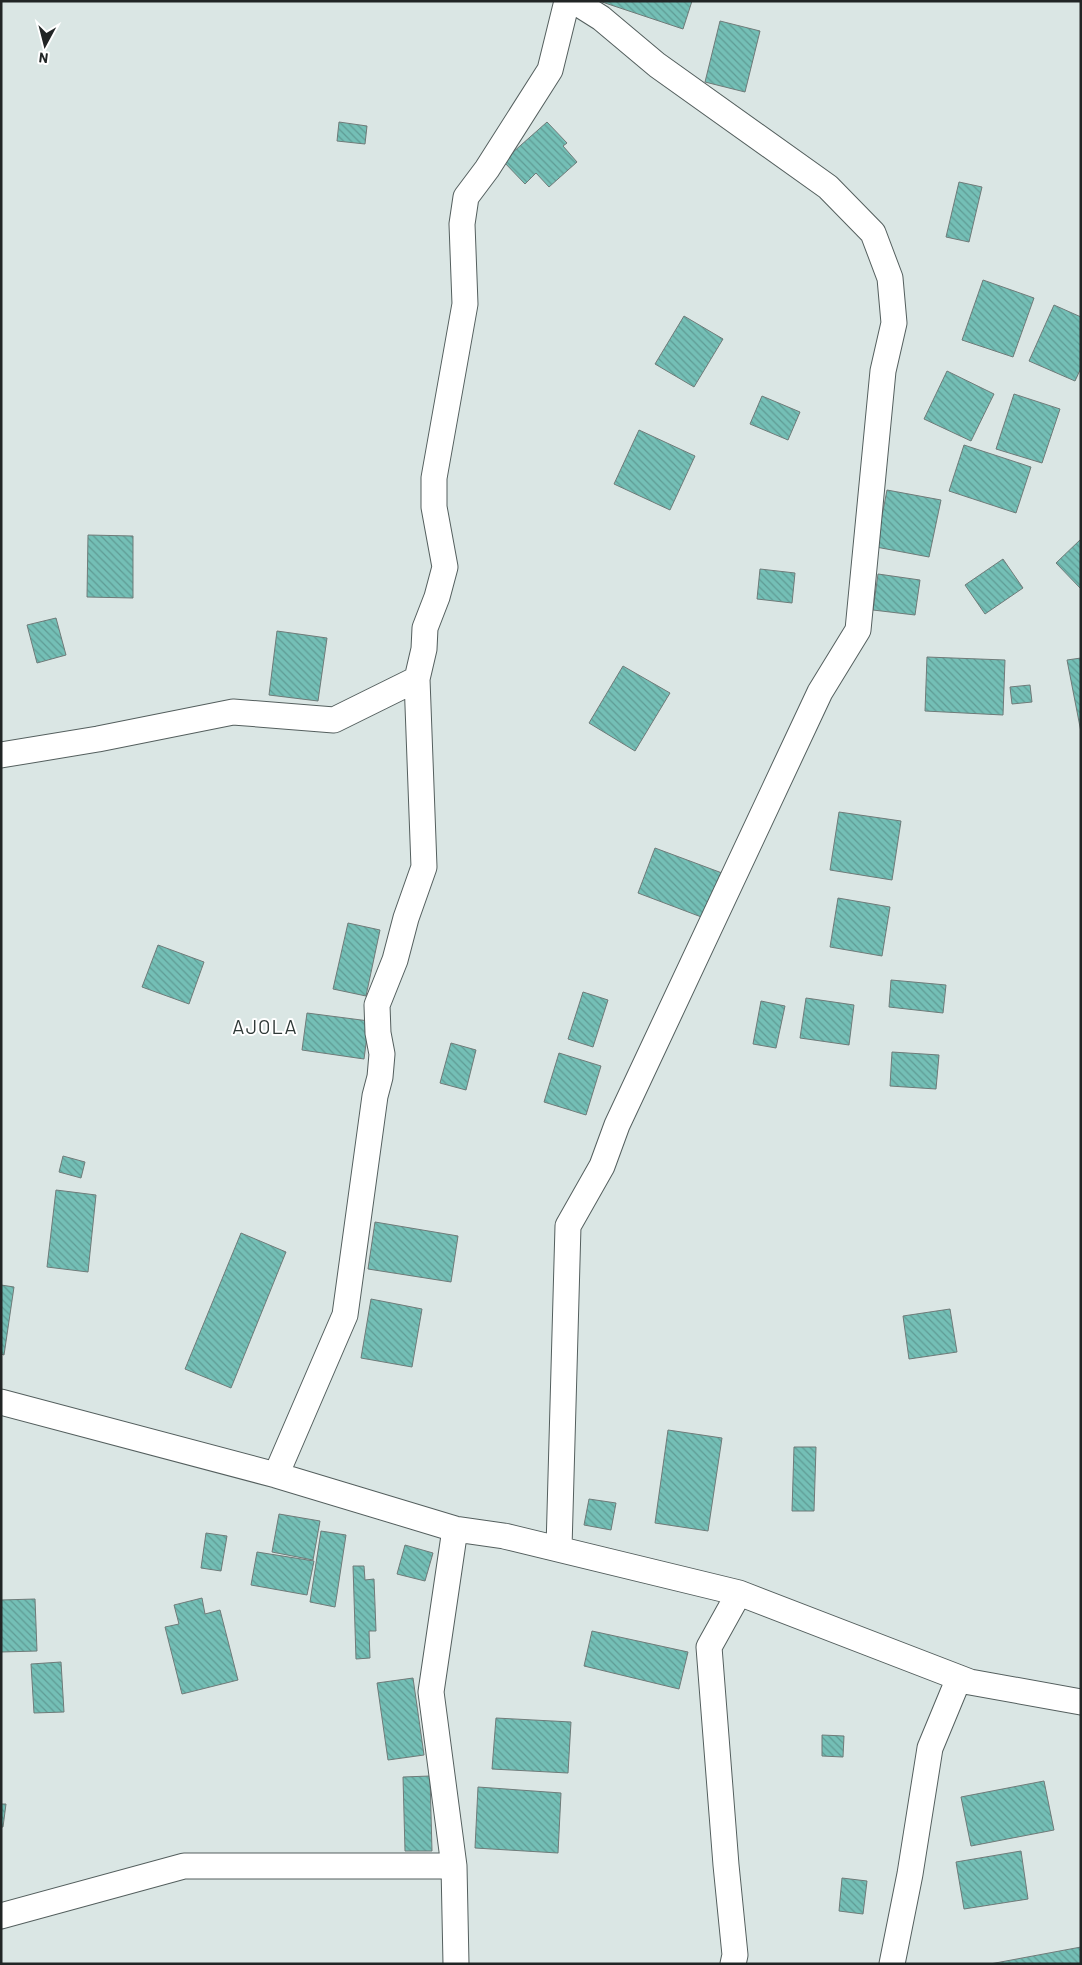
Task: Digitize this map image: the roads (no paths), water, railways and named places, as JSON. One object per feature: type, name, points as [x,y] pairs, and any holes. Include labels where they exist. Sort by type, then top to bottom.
[{"type":"street","points":[[276,1475],[345,1315],[375,1096],[380,1076],[382,1054],[378,1034],[377,1005],[395,960],[406,918],[424,867],[417,679],[424,649],[425,628],[437,597],[445,567],[434,507],[434,478],[465,304],[462,224],[466,196],[487,169],[550,70],[567,1]]},
{"type":"street","points":[[559,1548],[568,1226],[602,1166],[617,1125],[820,692],[858,630],[883,371],[894,323],[890,278],[872,233],[828,187],[657,65],[601,18],[574,1]]},
{"type":"street","points":[[1,755],[98,739],[233,712],[334,720],[417,679]]},
{"type":"street","points":[[1,1402],[276,1475],[455,1529],[504,1536],[559,1548],[739,1594],[970,1682],[1081,1702]]},
{"type":"street","points":[[455,1529],[432,1692],[454,1866],[456,1964]]},
{"type":"street","points":[[734,1964],[735,1955],[722,1826],[709,1647],[739,1594]]},
{"type":"street","points":[[892,1964],[910,1874],[930,1748],[959,1678]]},
{"type":"street","points":[[1,1916],[184,1866],[454,1866]]},
{"type":"district","name":"AJOLA","points":[[265,1026]]}]
